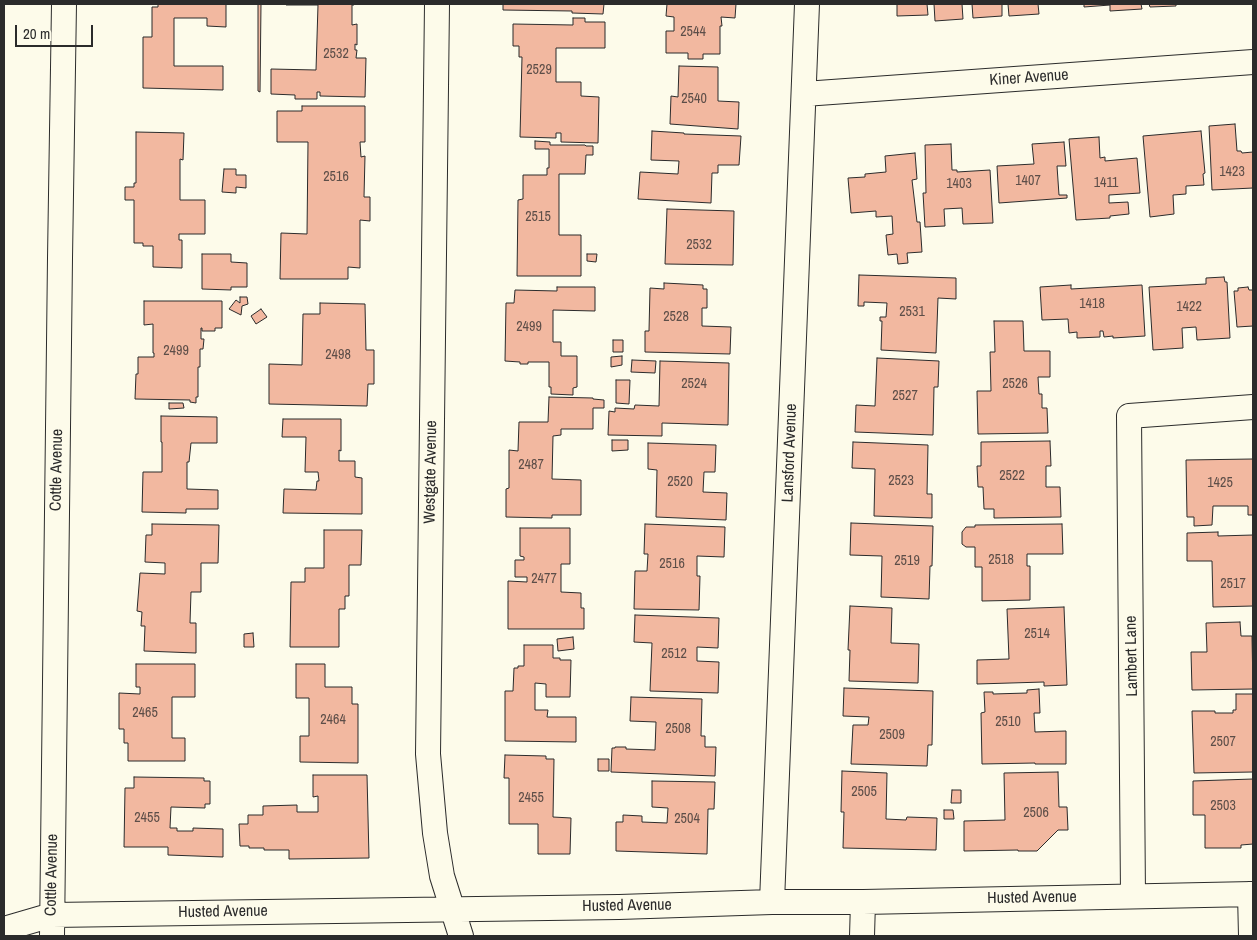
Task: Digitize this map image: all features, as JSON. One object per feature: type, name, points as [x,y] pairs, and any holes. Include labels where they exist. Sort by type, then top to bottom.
[{"type":"street","name":"Cottle Avenue","points":[[52,925],[64,4]]},
{"type":"street","name":"Westgate Avenue","points":[[437,4],[428,754],[435,833],[442,876],[462,936]]},
{"type":"street","name":"Lansford Avenue","points":[[772,902],[807,4]]},
{"type":"street","name":"Kiner Avenue","points":[[804,94],[1253,62]]},
{"type":"street","name":"Lambert Lane","points":[[1133,896],[1129,416],[1253,407]]},
{"type":"street","name":"Husted Avenue","points":[[4,929],[52,925],[452,909],[1252,894]]},
{"type":"street","points":[[1251,936],[1252,894]]},
{"type":"street","points":[[862,936],[863,902]]},
{"type":"building","points":[[158,4],[226,4],[226,27],[207,26],[207,18],[174,18],[174,66],[223,66],[223,90],[143,88],[143,37],[152,37],[152,7],[158,7]]},
{"type":"building","points":[[258,4],[261,4],[260,92],[258,91]]},
{"type":"building","points":[[286,4],[354,4],[352,5],[352,25],[357,24],[356,58],[366,58],[365,97],[320,96],[320,92],[317,92],[317,99],[295,99],[295,95],[271,94],[271,69],[316,70],[318,5]]},
{"type":"building","points":[[503,4],[604,4],[603,14],[572,13],[572,11],[503,10]]},
{"type":"building","points":[[667,4],[736,4],[735,18],[721,17],[720,54],[703,54],[703,59],[688,59],[688,53],[666,53],[666,31],[674,31],[674,17],[666,16]]},
{"type":"building","points":[[897,4],[927,4],[928,15],[897,16]]},
{"type":"building","points":[[934,4],[962,4],[963,19],[935,21]]},
{"type":"building","points":[[972,4],[1002,4],[1002,16],[973,18]]},
{"type":"building","points":[[1008,4],[1038,4],[1039,14],[1009,16]]},
{"type":"building","points":[[1084,4],[1141,4],[1142,9],[1110,11],[1110,5],[1084,7]]},
{"type":"building","points":[[1149,4],[1176,4],[1176,6],[1150,7]]},
{"type":"building","points":[[573,18],[585,18],[585,22],[605,22],[605,48],[556,48],[556,82],[581,82],[581,96],[599,97],[598,143],[561,142],[561,133],[556,133],[556,138],[520,137],[522,57],[519,57],[519,46],[513,46],[513,24],[573,25]]},
{"type":"building","points":[[679,66],[718,67],[718,101],[739,102],[738,129],[670,124],[671,96],[678,97]]},
{"type":"building","points":[[302,106],[365,106],[365,142],[360,142],[361,157],[365,156],[364,197],[370,197],[370,221],[360,220],[360,268],[348,267],[348,279],[280,279],[281,233],[307,234],[308,142],[277,142],[277,111],[302,111]]},
{"type":"building","points":[[1235,124],[1237,151],[1242,153],[1253,152],[1253,188],[1212,190],[1209,126]]},
{"type":"building","points":[[652,131],[741,136],[739,165],[718,165],[718,173],[712,173],[711,203],[638,199],[640,172],[678,174],[679,161],[651,160]]},
{"type":"building","points":[[1201,131],[1205,173],[1203,174],[1204,185],[1186,186],[1186,194],[1173,195],[1174,214],[1150,217],[1143,136]]},
{"type":"building","points":[[136,132],[184,133],[183,160],[180,159],[180,200],[205,200],[205,234],[179,234],[179,240],[182,240],[182,268],[153,267],[153,246],[143,246],[143,243],[134,243],[134,200],[125,200],[125,187],[134,187],[134,183],[136,183]]},
{"type":"building","points":[[1099,137],[1100,158],[1105,157],[1105,161],[1137,158],[1140,193],[1109,195],[1109,203],[1128,202],[1129,214],[1110,216],[1110,218],[1076,220],[1069,139]]},
{"type":"building","points":[[535,141],[550,142],[550,145],[593,146],[593,155],[586,155],[585,174],[559,174],[559,235],[581,235],[581,276],[517,276],[518,200],[523,199],[523,175],[547,175],[547,168],[549,168],[549,149],[535,149]]},
{"type":"building","points":[[1064,142],[1066,166],[1057,166],[1059,195],[1067,195],[1067,198],[999,203],[997,166],[1034,164],[1032,144]]},
{"type":"building","points":[[951,144],[952,170],[957,170],[957,172],[990,170],[993,223],[963,224],[962,208],[944,209],[945,226],[925,227],[923,193],[926,193],[925,145]]},
{"type":"building","points":[[915,153],[917,179],[912,180],[917,222],[920,222],[922,252],[907,253],[908,263],[898,264],[897,254],[888,255],[886,235],[893,234],[892,216],[876,217],[876,211],[851,213],[848,178],[865,177],[865,174],[886,172],[885,156]]},
{"type":"building","points":[[224,169],[236,169],[236,175],[246,175],[246,188],[236,187],[236,193],[222,192]]},
{"type":"building","points":[[667,209],[734,211],[733,265],[665,264]]},
{"type":"building","points":[[202,254],[231,254],[231,262],[247,263],[247,287],[231,287],[231,290],[202,289]]},
{"type":"building","points":[[587,254],[597,254],[596,262],[587,261]]},
{"type":"building","points":[[859,275],[956,278],[956,299],[938,298],[936,353],[881,350],[882,321],[880,321],[880,317],[886,317],[887,303],[864,302],[864,306],[858,306]]},
{"type":"building","points":[[1224,277],[1225,282],[1227,282],[1230,338],[1197,340],[1196,327],[1182,328],[1183,348],[1153,350],[1149,287],[1206,284],[1206,278]]},
{"type":"building","points":[[664,283],[703,285],[703,289],[707,289],[707,308],[702,308],[702,326],[731,327],[730,354],[645,352],[645,331],[649,331],[650,288],[664,289]]},
{"type":"building","points":[[1071,285],[1071,289],[1142,285],[1145,336],[1104,337],[1103,331],[1100,331],[1100,337],[1077,338],[1077,332],[1069,333],[1068,319],[1042,320],[1040,287]]},
{"type":"building","points":[[557,287],[595,287],[595,311],[553,310],[553,342],[561,342],[561,356],[577,356],[577,387],[573,388],[573,395],[551,394],[551,387],[549,387],[549,362],[520,364],[520,362],[505,361],[506,303],[514,303],[515,290],[557,291]]},
{"type":"building","points":[[1248,287],[1249,290],[1253,290],[1253,326],[1237,327],[1234,291],[1238,291],[1238,288]]},
{"type":"building","points":[[240,297],[247,297],[248,304],[242,306],[241,315],[229,309],[236,300],[240,303]]},
{"type":"building","points":[[144,301],[222,301],[222,328],[215,328],[215,331],[202,331],[201,328],[201,339],[204,339],[203,349],[200,349],[198,397],[196,397],[196,403],[190,402],[190,400],[135,399],[138,357],[154,357],[153,324],[144,325]]},
{"type":"building","points":[[320,303],[365,304],[366,350],[374,350],[374,384],[368,384],[367,406],[269,404],[269,364],[302,365],[303,314],[320,314]]},
{"type":"building","points":[[261,309],[267,317],[256,324],[251,316]]},
{"type":"building","points":[[994,321],[1023,321],[1024,351],[1050,351],[1050,377],[1038,377],[1039,394],[1042,394],[1042,408],[1047,408],[1048,433],[978,434],[977,391],[991,391],[990,352],[995,352]]},
{"type":"building","points":[[613,340],[623,340],[623,352],[613,352]]},
{"type":"building","points":[[622,356],[622,365],[611,367],[611,357]]},
{"type":"building","points":[[877,358],[939,361],[938,387],[934,387],[933,435],[855,432],[856,405],[875,406]]},
{"type":"building","points":[[632,360],[656,361],[655,373],[631,372]]},
{"type":"building","points":[[660,361],[729,363],[728,425],[662,423],[662,436],[608,435],[609,411],[615,412],[615,408],[634,409],[635,405],[659,406]]},
{"type":"building","points":[[616,380],[630,380],[629,404],[616,403]]},
{"type":"building","points":[[549,397],[604,400],[604,408],[593,408],[593,429],[561,429],[561,435],[553,436],[552,479],[581,480],[581,515],[552,515],[552,518],[506,517],[506,489],[509,488],[509,450],[518,451],[519,422],[548,422]]},
{"type":"building","points":[[169,403],[183,403],[184,408],[169,409]]},
{"type":"building","points":[[161,416],[217,417],[217,443],[191,443],[189,462],[187,462],[187,489],[218,490],[218,509],[186,509],[186,513],[142,512],[143,472],[162,472]]},
{"type":"building","points":[[283,419],[341,419],[341,451],[339,450],[339,461],[355,461],[355,477],[362,478],[362,514],[283,513],[284,489],[316,490],[317,481],[319,481],[318,472],[305,472],[306,437],[282,437]]},
{"type":"building","points":[[612,440],[628,440],[628,450],[612,451]]},
{"type":"building","points":[[1050,441],[1051,466],[1046,466],[1046,487],[1060,487],[1061,517],[994,518],[994,509],[984,509],[983,487],[978,487],[977,466],[981,466],[981,442]]},
{"type":"building","points":[[853,442],[928,445],[927,494],[932,494],[932,518],[874,516],[875,469],[852,468]]},
{"type":"building","points":[[648,443],[716,445],[715,472],[704,472],[703,492],[727,493],[726,520],[656,517],[657,470],[648,469]]},
{"type":"building","points":[[1253,459],[1253,515],[1248,515],[1248,506],[1213,506],[1212,525],[1194,526],[1194,517],[1187,517],[1186,460]]},
{"type":"building","points":[[851,523],[933,526],[929,599],[881,597],[882,556],[850,555]]},
{"type":"building","points":[[152,524],[219,525],[218,563],[201,563],[201,592],[191,592],[190,623],[196,623],[196,653],[144,651],[145,626],[141,626],[142,612],[137,611],[140,573],[165,574],[165,563],[145,562],[146,535],[152,535]]},
{"type":"building","points":[[645,524],[725,527],[724,557],[697,556],[697,576],[700,576],[699,610],[634,609],[635,571],[647,571],[648,554],[644,554]]},
{"type":"building","points":[[1062,524],[1063,554],[1027,554],[1027,566],[1030,566],[1030,600],[982,601],[982,567],[975,567],[975,547],[966,547],[962,544],[962,532],[966,527],[975,527],[975,525]]},
{"type":"building","points":[[520,528],[570,528],[570,564],[561,564],[561,592],[581,593],[581,608],[584,608],[584,629],[508,629],[508,581],[527,582],[527,577],[515,577],[515,560],[524,560],[524,557],[520,556]]},
{"type":"building","points":[[324,530],[362,530],[361,565],[349,565],[349,596],[345,596],[345,609],[339,609],[339,647],[290,647],[291,582],[305,582],[305,568],[324,568]]},
{"type":"building","points":[[1218,532],[1218,536],[1253,535],[1253,606],[1213,607],[1212,561],[1187,561],[1187,533]]},
{"type":"building","points":[[850,606],[892,608],[891,643],[919,644],[918,683],[849,681]]},
{"type":"building","points":[[1064,607],[1067,685],[1044,686],[1044,682],[977,684],[977,660],[1009,659],[1007,609]]},
{"type":"building","points":[[635,615],[719,618],[718,648],[697,647],[697,661],[719,662],[718,693],[650,691],[652,643],[634,642]]},
{"type":"building","points":[[1240,622],[1241,636],[1252,636],[1253,689],[1192,690],[1191,652],[1207,652],[1206,623]]},
{"type":"building","points":[[253,633],[254,647],[244,647],[244,634]]},
{"type":"building","points":[[573,637],[574,649],[558,651],[557,639]]},
{"type":"building","points":[[524,645],[553,645],[553,658],[571,660],[570,697],[546,697],[546,684],[535,683],[535,710],[548,710],[547,717],[576,717],[576,742],[505,741],[505,691],[513,691],[514,668],[524,666]]},
{"type":"building","points":[[136,664],[195,664],[195,697],[172,697],[172,738],[185,738],[185,761],[128,761],[128,743],[124,743],[124,729],[119,729],[119,693],[140,694],[140,687],[136,687]]},
{"type":"building","points":[[296,664],[325,664],[325,687],[352,687],[352,704],[358,704],[358,763],[300,762],[300,736],[309,736],[309,698],[296,698]]},
{"type":"building","points":[[844,688],[933,691],[932,745],[928,745],[927,766],[851,764],[853,725],[868,725],[869,717],[843,716]]},
{"type":"building","points":[[1039,689],[1040,713],[1034,713],[1035,732],[1066,731],[1066,764],[982,764],[981,713],[985,712],[984,692],[993,692],[993,694],[1027,693],[1027,690]]},
{"type":"building","points":[[1236,694],[1253,694],[1253,772],[1194,773],[1192,711],[1233,713],[1233,710],[1236,710]]},
{"type":"building","points":[[631,697],[702,699],[701,736],[705,736],[705,747],[716,747],[715,776],[611,772],[612,748],[626,747],[626,749],[655,750],[656,722],[630,721]]},
{"type":"building","points":[[505,755],[546,756],[546,759],[554,759],[553,817],[571,818],[570,854],[538,854],[538,824],[509,824],[509,778],[504,778]]},
{"type":"building","points":[[598,759],[609,759],[609,771],[598,771]]},
{"type":"building","points":[[842,771],[887,773],[886,819],[906,820],[907,817],[937,818],[936,850],[843,848],[844,812],[841,812]]},
{"type":"building","points":[[1058,772],[1059,807],[1067,807],[1068,830],[1058,830],[1037,851],[964,851],[964,821],[1005,820],[1004,773]]},
{"type":"building","points":[[313,775],[367,775],[369,858],[289,859],[289,850],[264,850],[264,848],[240,846],[239,824],[248,824],[248,815],[263,815],[263,806],[297,805],[297,812],[318,812],[318,796],[313,797]]},
{"type":"building","points":[[134,777],[204,778],[204,781],[210,781],[210,804],[205,804],[205,808],[171,807],[170,828],[177,828],[177,831],[193,831],[193,828],[223,829],[223,857],[168,855],[168,847],[124,847],[125,788],[134,788]]},
{"type":"building","points":[[1253,779],[1253,844],[1241,845],[1241,848],[1205,848],[1205,815],[1193,815],[1193,781]]},
{"type":"building","points":[[652,781],[715,782],[714,809],[708,809],[707,854],[616,851],[616,822],[623,822],[623,815],[642,816],[642,822],[667,823],[668,808],[652,807]]},
{"type":"building","points":[[952,790],[961,790],[961,803],[951,803]]},
{"type":"building","points":[[944,810],[953,810],[954,819],[944,819]]}]
